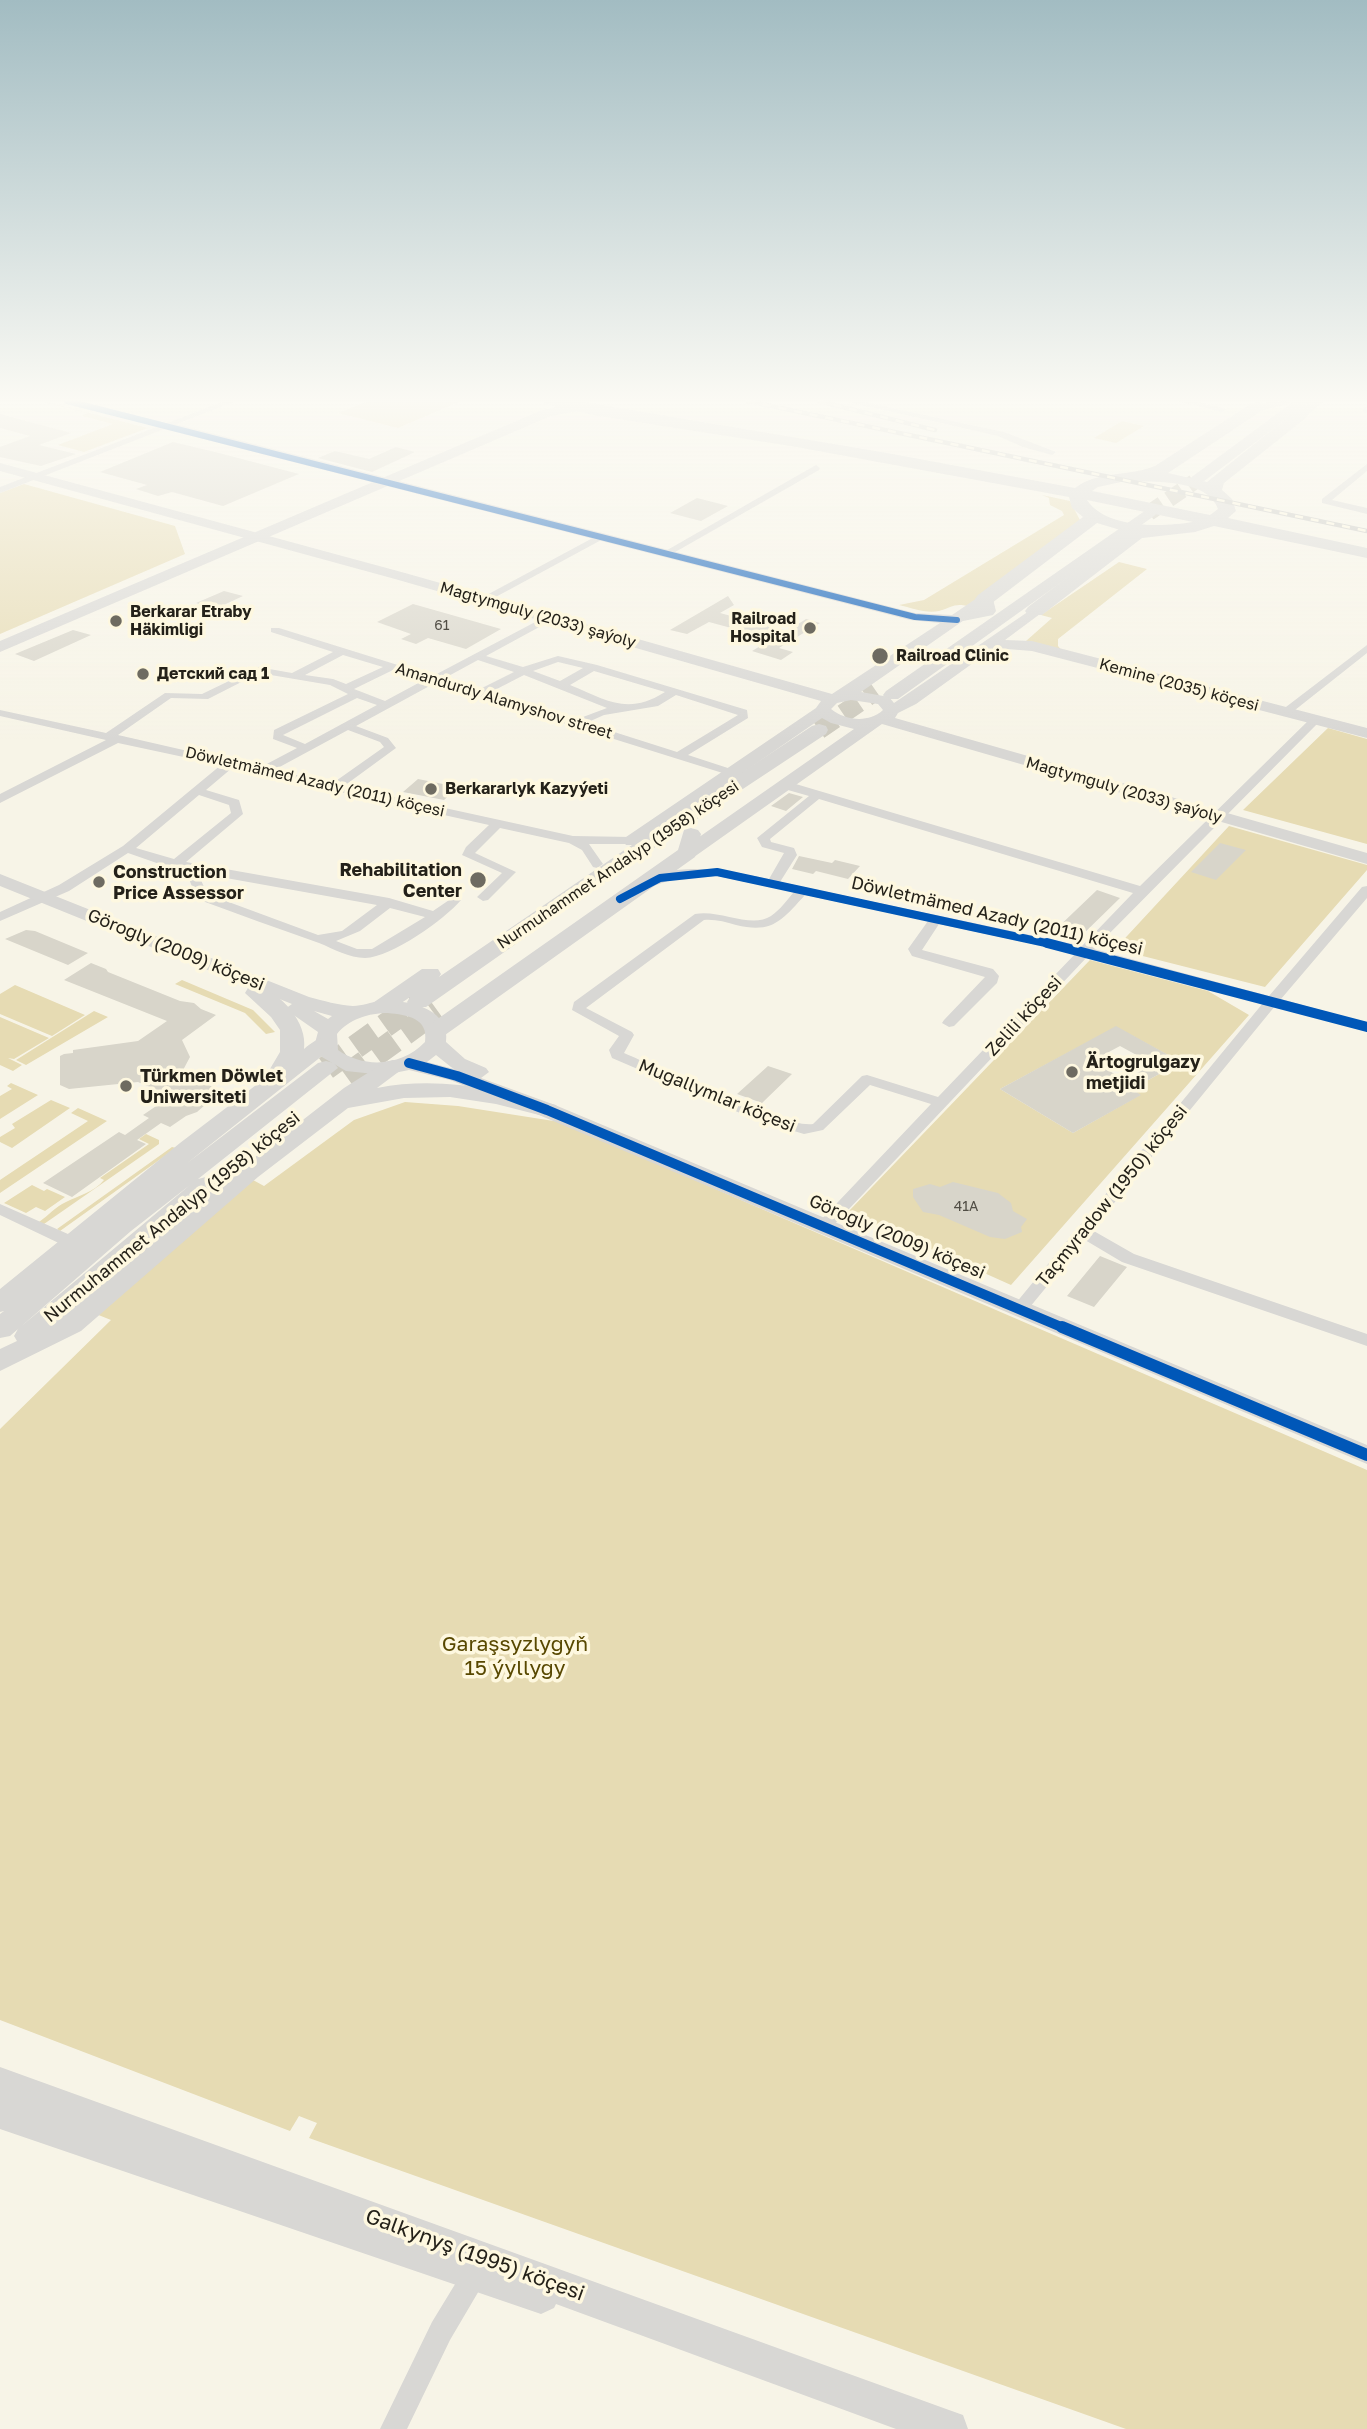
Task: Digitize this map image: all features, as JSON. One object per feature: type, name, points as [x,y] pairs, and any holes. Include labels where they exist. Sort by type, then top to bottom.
[{"type":"highway","points":[[1090,514],[1127,526],[1144,517],[1206,524],[1367,559]]},
{"type":"highway","points":[[1180,514],[1367,553]]},
{"type":"highway","points":[[1213,514],[1367,547]]},
{"type":"highway","points":[[1206,524],[1224,514]]},
{"type":"highway","points":[[1243,514],[1367,541]]},
{"type":"highway","points":[[990,599],[1094,517]]},
{"type":"highway","points":[[1035,611],[1136,534],[1144,517]]},
{"type":"main road","name":"Magtymguly (2033) şaýoly","points":[[162,514],[801,694],[830,711]]},
{"type":"main road","points":[[0,639],[304,514]]},
{"type":"main road","points":[[517,514],[915,617],[960,618]]},
{"type":"main road","points":[[379,1007],[733,772],[830,711],[960,618],[990,599],[1144,517]]},
{"type":"main road","points":[[884,709],[1010,623],[1144,517]]},
{"type":"main road","points":[[0,647],[247,538]]},
{"type":"main road","points":[[0,1361],[71,1325],[242,1178],[319,1119],[401,1065],[428,1053],[432,1021],[620,899],[683,839],[785,785],[858,736],[990,599]]},
{"type":"main road","name":"Magtymguly (2033) şaýoly","points":[[479,602],[539,623],[801,694]]},
{"type":"main road","points":[[830,711],[833,719],[842,722],[910,701],[989,643],[1010,623],[1035,611]]},
{"type":"main road","points":[[1010,623],[1032,646]]},
{"type":"main road","name":"Kemine (2035) köçesi","points":[[989,643],[1032,646],[1367,733]]},
{"type":"main road","points":[[801,694],[814,706],[830,711],[874,697],[888,705],[884,709]]},
{"type":"main road","points":[[858,736],[876,729],[911,725],[903,713],[910,701]]},
{"type":"main road","name":"Magtymguly (2033) şaýoly","points":[[884,709],[911,725],[1218,813],[1367,859]]},
{"type":"main road","name":"Nurmuhammet Andalyp (1958) köçesi","points":[[432,1021],[579,900],[683,839],[830,711]]},
{"type":"main road","name":"Magtymguly (2033) şaýoly","points":[[1218,813],[1367,851]]},
{"type":"main road","points":[[632,841],[683,839]]},
{"type":"main road","points":[[597,864],[579,900],[620,899]]},
{"type":"main road","name":"Görogly (2009) köçesi","points":[[0,879],[37,900],[303,1012],[331,1055],[329,1053],[344,1063],[367,1068],[401,1065],[468,1080],[830,1220]]},
{"type":"main road","name":"Görogly (2009) köçesi","points":[[0,891],[37,900],[302,1001],[333,1010],[355,1012],[379,1007],[403,1008],[417,1012],[432,1021],[445,1054],[468,1067],[830,1220],[1367,1455]]},
{"type":"main road","points":[[256,993],[286,1017],[293,1034],[287,1060],[267,1090]]},
{"type":"main road","points":[[0,1303],[71,1242],[267,1090],[331,1055],[336,1022],[355,1012]]},
{"type":"main road","name":"Nurmuhammet Andalyp (1958) köçesi","points":[[0,1329],[133,1216],[331,1055]]},
{"type":"main road","name":"Nurmuhammet Andalyp (1958) köçesi","points":[[0,1361],[202,1189],[331,1055]]},
{"type":"main road","points":[[319,1119],[350,1102],[374,1095],[432,1088],[464,1089],[547,1110]]},
{"type":"main road","name":"Görogly (2009) köçesi","points":[[1023,1304],[1367,1441]]},
{"type":"main road","name":"Galkynyş (1995) köçesi","points":[[0,2083],[907,2429]]},
{"type":"main road","name":"Galkynyş (1995) köçesi","points":[[0,2113],[482,2265],[949,2429]]},
{"type":"street","points":[[667,553],[735,514]]},
{"type":"street","points":[[479,602],[602,536]]},
{"type":"street","points":[[915,617],[933,626],[936,634]]},
{"type":"street","points":[[265,770],[539,623]]},
{"type":"street","name":"Amandurdy Alamyshov street","points":[[275,630],[733,772]]},
{"type":"street","points":[[1286,712],[1367,649]]},
{"type":"street","points":[[293,677],[342,651]]},
{"type":"street","points":[[477,656],[621,709]]},
{"type":"street","points":[[479,694],[550,660],[593,667],[743,712],[744,716],[680,755]]},
{"type":"street","points":[[306,748],[277,737],[278,732],[392,667]]},
{"type":"street","points":[[561,685],[593,667]]},
{"type":"street","points":[[0,799],[114,737],[169,695],[204,697],[258,670],[327,681],[386,705]]},
{"type":"street","points":[[575,724],[601,712],[654,704],[675,691]]},
{"type":"street","points":[[801,694],[834,693],[830,711]]},
{"type":"street","name":"Döwletmämed Azady (2011) köçesi","points":[[0,713],[232,762],[573,841],[632,841]]},
{"type":"street","name":"Zelili köçesi","points":[[830,1220],[1142,891],[1315,720]]},
{"type":"street","points":[[335,786],[390,748],[384,740],[347,726]]},
{"type":"street","points":[[0,917],[64,888],[127,849],[232,762]]},
{"type":"street","points":[[785,785],[1142,891]]},
{"type":"street","points":[[175,865],[237,814],[235,803],[197,791]]},
{"type":"street","points":[[772,884],[791,855],[790,851],[766,844],[763,838],[817,795]]},
{"type":"street","points":[[483,897],[510,872],[468,855],[498,824]]},
{"type":"street","name":"Döwletmämed Azady (2011) köçesi","points":[[683,839],[717,872]]},
{"type":"street","name":"Nurmuhammet Andalyp (1958) köçesi","points":[[573,841],[587,848],[597,864]]},
{"type":"street","points":[[127,849],[191,870],[389,902],[435,916]]},
{"type":"street","points":[[191,870],[202,896],[316,939],[369,954],[378,952],[435,916],[454,900]]},
{"type":"street","name":"Döwletmämed Azady (2011) köçesi","points":[[620,899],[660,878],[717,872],[1085,951],[1367,1027]]},
{"type":"street","name":"Taçmyradow (1950) köçesi","points":[[1023,1304],[1272,1000],[1367,890]]},
{"type":"street","name":"Mugallymlar köçesi","points":[[802,891],[774,921],[762,924],[716,915],[700,917],[579,1005],[579,1010],[627,1035],[616,1050],[617,1055],[793,1129],[818,1127],[867,1079],[942,1103]]},
{"type":"street","points":[[316,939],[332,940],[342,937],[389,902]]},
{"type":"street","points":[[936,919],[915,948],[917,953],[988,972],[992,976],[992,981],[949,1023]]},
{"type":"street","points":[[0,1209],[71,1242]]},
{"type":"street","points":[[1083,1232],[1129,1258],[1367,1339]]},
{"type":"street","points":[[393,2429],[441,2331],[482,2265]]},
{"type":"green space","points":[[0,514],[133,514],[175,526],[185,554],[0,634]]},
{"type":"green space","points":[[1077,514],[1079,525],[967,606],[956,605],[929,612],[899,605],[924,600],[1064,515]]},
{"type":"green space","points":[[1119,562],[1147,569],[1058,639],[1058,646],[1063,652],[1026,641],[1052,618],[1041,615]]},
{"type":"green space","points":[[1328,728],[1367,739],[1367,844],[1243,810]]},
{"type":"green space","points":[[1229,826],[1367,865],[1367,870],[1265,987],[1115,949]]},
{"type":"green space","points":[[1090,960],[1208,991],[1249,1015],[1011,1285],[848,1212]],"holes":[[[1116,1027],[1181,1062],[1132,1089],[1140,1095],[1073,1133],[1000,1089]]]},
{"type":"green space","points":[[182,980],[253,1010],[275,1032],[266,1034],[245,1013],[175,984]]},
{"type":"green space","points":[[15,985],[85,1015],[52,1036],[0,1014],[0,994]]},
{"type":"green space","points":[[94,1011],[108,1017],[26,1065],[16,1060]]},
{"type":"green space","points":[[0,1017],[49,1038],[14,1059],[8,1058],[22,1065],[13,1071],[0,1065]]},
{"type":"green space","points":[[11,1083],[38,1095],[0,1119],[0,1096],[12,1089],[7,1086]]},
{"type":"green space","points":[[51,1100],[70,1108],[12,1148],[0,1142],[0,1137],[15,1128],[12,1124]]},
{"type":"green space","name":"Garaşsyzlygyň 15 ýyllygy","points":[[405,1102],[458,1106],[560,1122],[1367,1470],[1367,2429],[1126,2429],[309,2138],[317,2123],[299,2116],[290,2131],[0,2020],[0,1429],[111,1320],[96,1314],[253,1180],[264,1186],[354,1120]]},
{"type":"green space","points":[[78,1108],[107,1121],[0,1193],[0,1180],[88,1121],[71,1113]]},
{"type":"green space","points":[[146,1134],[159,1140],[159,1144],[97,1187],[104,1180],[100,1178],[149,1144],[139,1139]]},
{"type":"green space","points":[[172,1147],[176,1148],[60,1231],[57,1229]]},
{"type":"green space","points":[[32,1185],[65,1197],[45,1211],[36,1207],[26,1213],[4,1203]]},
{"type":"green space","points":[[95,1188],[44,1224],[39,1222],[62,1204]]},
{"type":"building","points":[[675,514],[713,514],[701,521]]},
{"type":"building","points":[[224,591],[243,596],[215,609],[196,603]]},
{"type":"building","name":"Railroad Hospital","points":[[728,596],[734,605],[720,613],[787,631],[806,619],[820,623],[779,648],[793,652],[781,660],[752,651],[772,639],[709,622],[687,634],[670,630]]},
{"type":"building","points":[[413,604],[501,629],[466,649],[428,638],[416,644],[401,639],[411,634],[377,622]]},
{"type":"building","points":[[73,630],[91,635],[34,661],[15,654]]},
{"type":"building","name":"Berkararlyk Kazyýeti","points":[[418,779],[458,787],[444,800],[403,792]]},
{"type":"building","points":[[789,793],[803,797],[786,811],[771,806]]},
{"type":"building","points":[[1220,843],[1246,850],[1216,880],[1191,872]]},
{"type":"building","points":[[799,856],[860,866],[848,879],[816,871],[813,874],[792,869]]},
{"type":"building","points":[[1097,890],[1120,898],[1076,941],[1052,933]]},
{"type":"building","points":[[26,930],[35,931],[88,953],[68,965],[5,939]]},
{"type":"building","points":[[91,963],[180,1001],[194,1003],[216,1015],[182,1040],[190,1057],[182,1072],[221,1091],[197,1112],[170,1127],[161,1123],[137,1140],[146,1144],[72,1197],[43,1183],[119,1132],[125,1135],[149,1118],[143,1115],[171,1096],[138,1082],[69,1089],[60,1085],[60,1056],[73,1053],[73,1050],[138,1041],[167,1021],[64,980]]},
{"type":"building","name":"Ärtogrulgazy metjidi","points":[[1116,1026],[1181,1062],[1132,1089],[1141,1095],[1073,1133],[1000,1089]],"holes":[[[1120,1046],[1153,1064],[1125,1080],[1092,1061]]]},
{"type":"building","points":[[768,1066],[792,1074],[762,1103],[737,1094]]},
{"type":"building","points":[[953,1182],[998,1193],[1011,1203],[1013,1211],[1027,1219],[1021,1227],[1022,1232],[1005,1239],[990,1237],[939,1215],[923,1212],[913,1197],[913,1189],[930,1184],[940,1187]]},
{"type":"building","points":[[1100,1256],[1127,1267],[1094,1307],[1067,1296]]},
{"type":"tunnel","points":[[819,730],[876,691]]},
{"type":"tunnel","points":[[326,1068],[418,1002]]},
{"type":"tunnel","points":[[346,1076],[437,1010]]},
{"type":"railway","points":[[1288,514],[1367,531]]},
{"type":"cycle path","points":[[512,514],[915,617],[957,620]]},
{"type":"cycle path","points":[[620,899],[660,878],[717,872],[1085,951],[1367,1027]]},
{"type":"cycle path","points":[[409,1063],[457,1076],[547,1110],[1367,1455]]},
{"type":"place","name":"Berkarar Etraby Häkimligi","points":[[116,621]]},
{"type":"place","name":"Railroad Hospital","points":[[810,628]]},
{"type":"place","name":"Railroad Clinic","points":[[880,656]]},
{"type":"place","name":"Детский сад 1","points":[[143,674]]},
{"type":"place","name":"Berkararlyk Kazyýeti","points":[[431,789]]},
{"type":"place","name":"Rehabilitation Center","points":[[478,880]]},
{"type":"place","name":"Construction Price Assessor","points":[[99,882]]},
{"type":"place","name":"Ärtogrulgazy metjidi","points":[[1072,1072]]},
{"type":"place","name":"Türkmen Döwlet Uniwersiteti","points":[[126,1086]]}]
